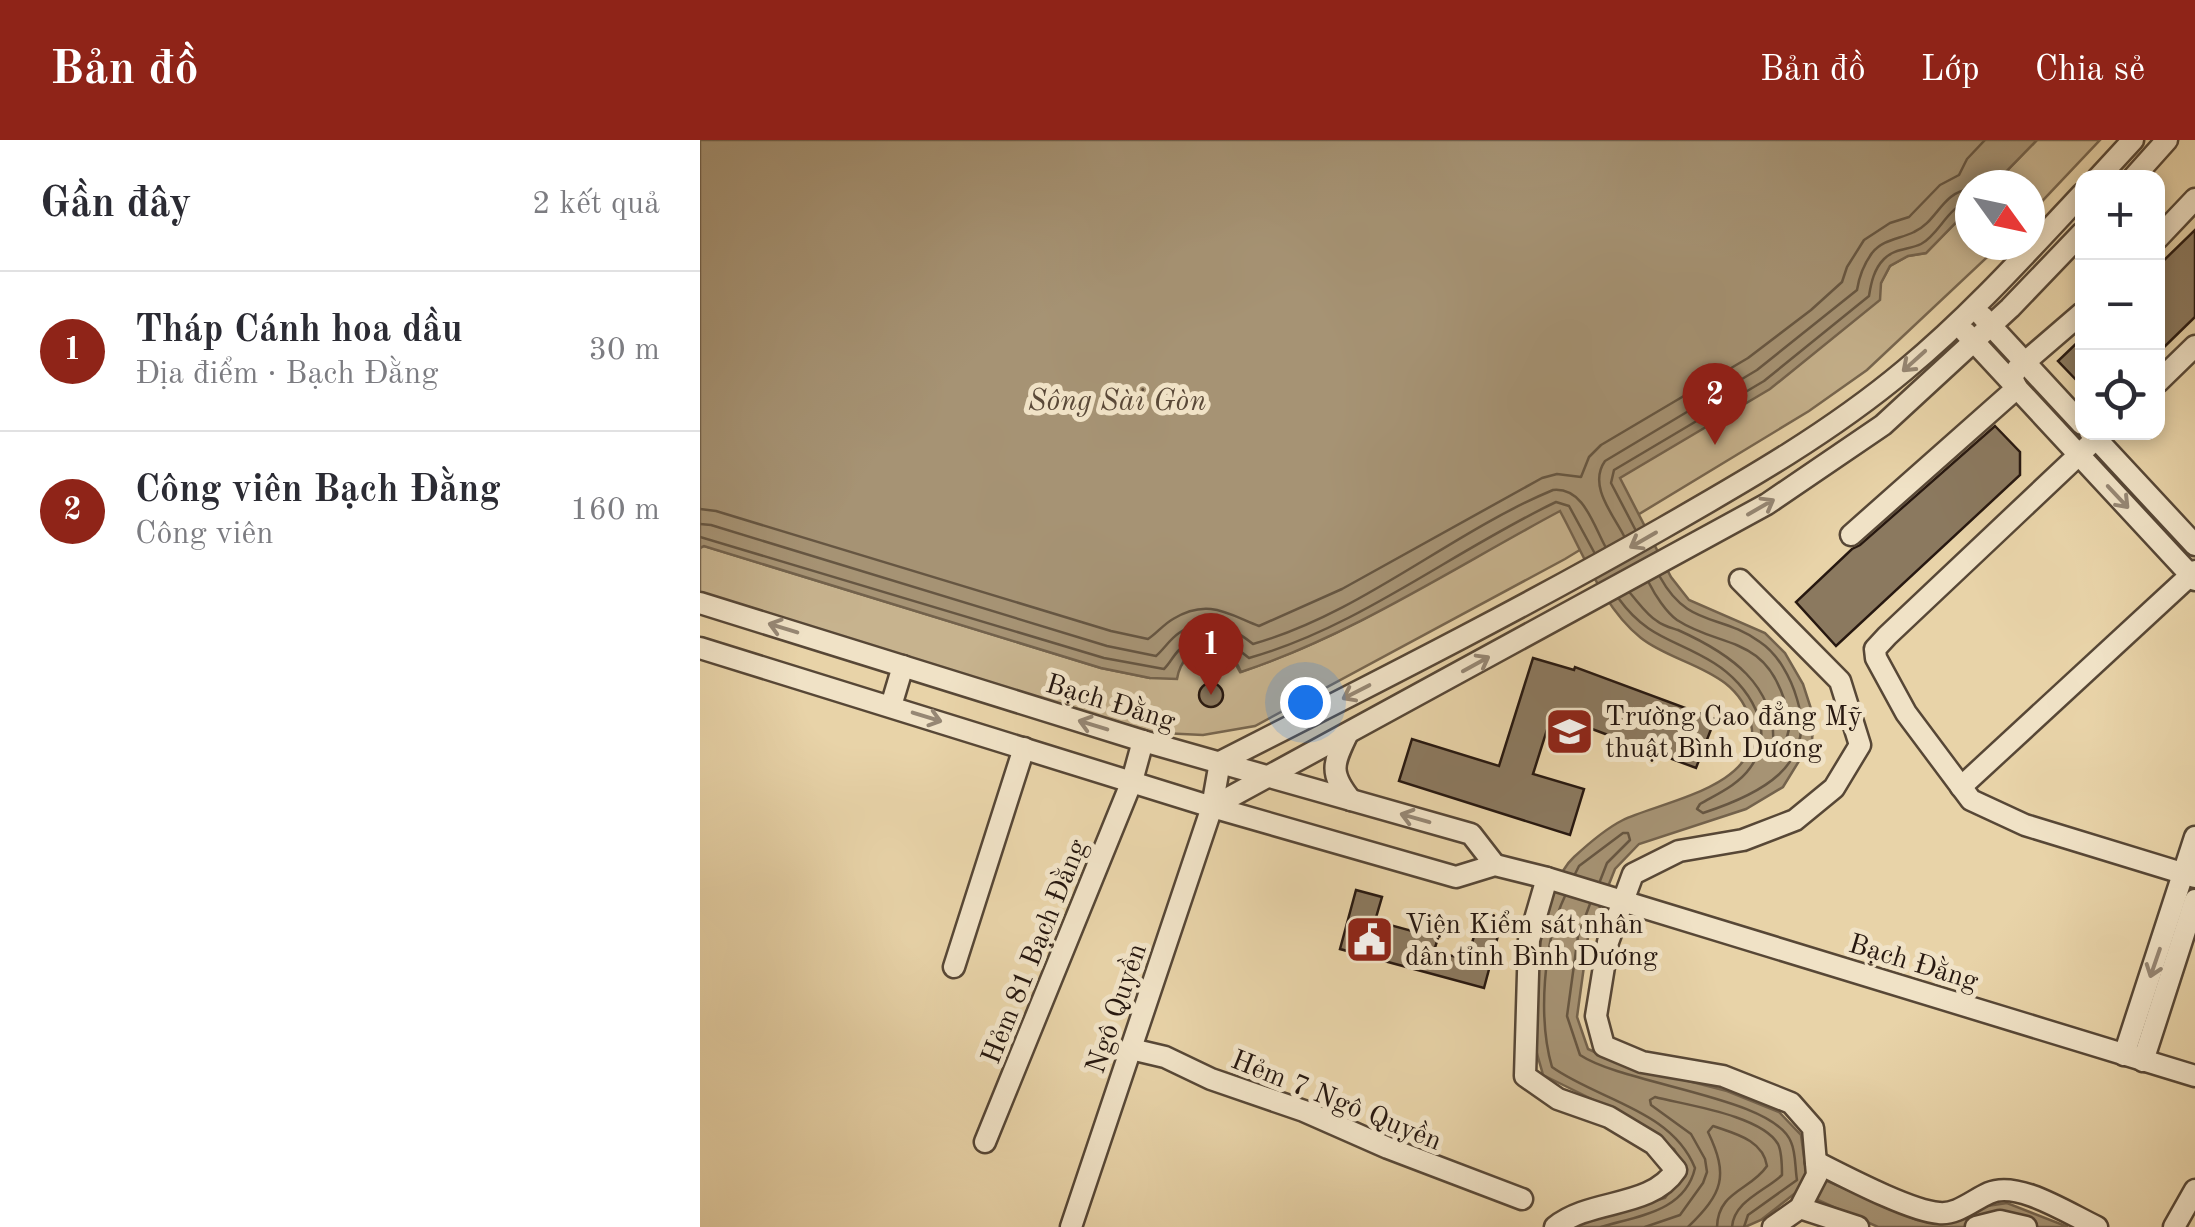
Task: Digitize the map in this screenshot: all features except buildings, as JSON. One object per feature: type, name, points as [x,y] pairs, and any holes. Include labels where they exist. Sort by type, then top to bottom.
[{"type":"street","points":[[2106,170],[2134,140]]},
{"type":"street","points":[[2140,170],[2167,140]]},
{"type":"street","points":[[2165,231],[2195,199]]},
{"type":"street","points":[[1220,762],[1544,597],[1829,428],[1905,370],[1974,307],[2075,201]]},
{"type":"street","points":[[1212,807],[1767,504],[1882,424],[1991,326],[2075,241]]},
{"type":"street","points":[[1974,307],[2075,414]]},
{"type":"street","points":[[2017,388],[2014,373],[2075,319]]},
{"type":"street","points":[[1956,323],[2194,575],[1961,786]]},
{"type":"street","points":[[2165,375],[2195,346]]},
{"type":"street","points":[[1851,535],[2017,388]]},
{"type":"street","points":[[2088,440],[2079,455],[1876,648],[1876,658],[1906,713],[1971,800],[2025,825],[2189,876]]},
{"type":"street","points":[[2100,440],[2195,545]]},
{"type":"street","points":[[1740,580],[1840,681],[1860,745],[1834,788],[1795,820],[1744,840],[1679,851],[1632,874],[1619,899],[1608,942],[1596,1016],[1604,1046],[1642,1062],[1723,1076],[1791,1103],[1813,1128],[1817,1168],[1802,1203],[1773,1227]]},
{"type":"street","name":"Bạch Đằng","points":[[700,603],[1144,741],[1471,834],[1496,865]]},
{"type":"street","name":"Bạch Đằng","points":[[700,648],[1212,807],[1456,878],[1496,865],[1547,878],[2195,1076]]},
{"type":"street","points":[[891,706],[903,666]]},
{"type":"street","points":[[1347,735],[1334,770],[1338,784],[1351,800]]},
{"type":"street","name":"Hẻm 81 Bạch Đằng","points":[[985,1142],[1132,781],[1144,741]]},
{"type":"street","points":[[954,967],[1024,748]]},
{"type":"street","name":"Ngô Quyền","points":[[1071,1227],[1212,807],[1220,762]]},
{"type":"street","points":[[2134,1058],[2189,876],[2195,837]]},
{"type":"street","points":[[1547,878],[1529,940],[1525,1076],[1558,1099],[1610,1117],[1654,1144],[1676,1170],[1667,1183],[1638,1197],[1607,1203],[1556,1227]]},
{"type":"street","points":[[2134,1058],[2195,900]]},
{"type":"street","name":"Hẻm 7 Ngô Quyền","points":[[1131,1049],[1165,1057],[1522,1199]]},
{"type":"street","points":[[1817,1168],[1942,1214],[1992,1192],[2013,1188],[2096,1227]]},
{"type":"street","points":[[2174,1227],[2195,1190]]},
{"type":"street","points":[[1802,1203],[1858,1227]]},
{"type":"street","points":[[1976,1227],[2000,1221],[2026,1227]]},
{"type":"shaded area","points":[[2037,140],[2100,140],[2045,198],[2045,170],[2008,170]]},
{"type":"shaded area","points":[[1955,223],[1955,260],[1984,260],[1867,370],[1809,411],[1565,559],[1255,726],[1203,735],[1140,732],[700,595],[700,548],[704,546],[1101,668],[1150,678],[1179,668],[1191,652],[1211,646],[1230,654],[1240,672],[1329,636],[1452,568],[1881,283],[1890,266],[1908,256],[1926,253]]},
{"type":"water","name":"Sông Sài Gòn","points":[[700,140],[2037,140],[2008,170],[1955,170],[1955,223],[1926,253],[1908,256],[1890,266],[1881,283],[1880,300],[1770,389],[1620,478],[1671,577],[1689,600],[1765,633],[1785,653],[1803,684],[1814,718],[1812,740],[1783,787],[1746,809],[1639,844],[1615,869],[1588,937],[1577,1017],[1588,1049],[1619,1063],[1727,1091],[1779,1112],[1801,1135],[1806,1172],[1917,1220],[1944,1221],[1980,1207],[2007,1203],[2068,1227],[1878,1227],[1798,1191],[1761,1220],[1745,1227],[1577,1227],[1665,1198],[1685,1170],[1674,1149],[1630,1118],[1543,1075],[1534,1038],[1534,996],[1540,942],[1554,891],[1574,857],[1611,827],[1726,777],[1742,763],[1751,745],[1751,724],[1734,691],[1705,670],[1655,647],[1628,626],[1595,579],[1560,511],[1324,639],[1241,672],[1226,653],[1206,648],[1188,657],[1177,679],[1101,668],[704,546],[700,548]]},
{"type":"place","name":"Công viên Bạch Đằng","points":[[1715,445]]},
{"type":"place","name":"Tháp Cánh hoa dầu","points":[[1211,695]]},
{"type":"place","name":"Trường Cao đẳng Mỹ thuật Bình Dương","points":[[1570,731]]},
{"type":"place","name":"Viện Kiểm sát nhân dân tỉnh Bình Dương","points":[[1370,939]]}]
